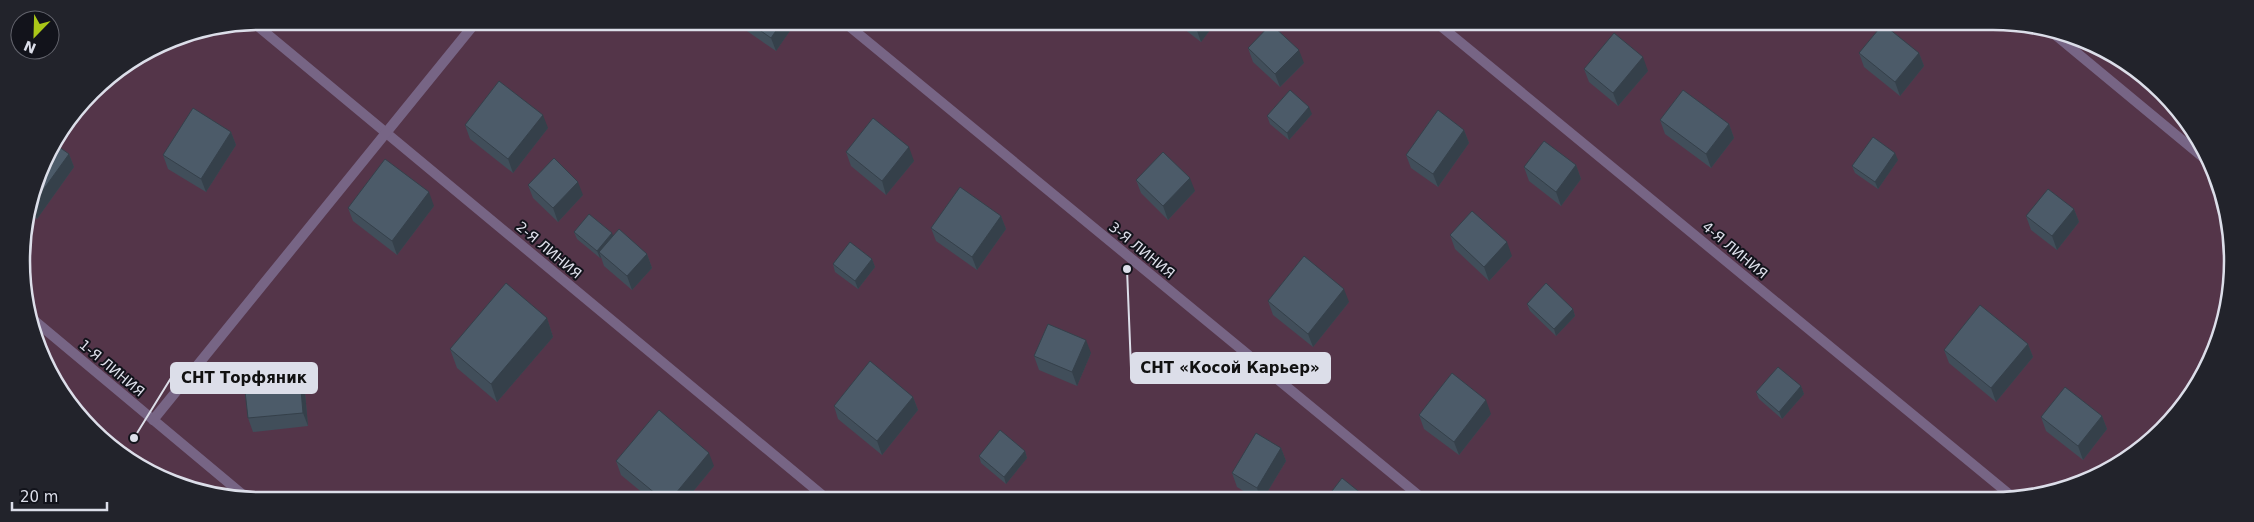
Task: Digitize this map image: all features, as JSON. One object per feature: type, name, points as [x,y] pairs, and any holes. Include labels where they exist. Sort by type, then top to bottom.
[{"type":"street","name":"2-Я ЛИНИЯ","points":[[264,30],[819,492]]},
{"type":"street","points":[[153,420],[470,30]]},
{"type":"street","name":"3-Я ЛИНИЯ","points":[[854,30],[1415,492]]},
{"type":"street","name":"4-Я ЛИНИЯ","points":[[1445,30],[2006,492]]},
{"type":"street","points":[[2062,41],[2196,152]]},
{"type":"street","name":"1-Я ЛИНИЯ","points":[[39,324],[238,491]]},
{"type":"shaded area","points":[[246,30],[2008,30],[2053,38],[2095,54],[2134,78],[2167,109],[2193,146],[2212,187],[2220,216],[2224,246],[2224,276],[2216,321],[2200,363],[2176,402],[2145,435],[2108,461],[2067,480],[2038,488],[2008,492],[246,492],[201,484],[159,468],[120,444],[87,413],[61,376],[42,335],[34,306],[30,276],[30,246],[38,201],[54,159],[78,120],[109,87],[145,61],[187,42],[216,34]]},
{"type":"building","points":[[760,30],[776,30],[771,38]]},
{"type":"building","points":[[1265,30],[1277,30],[1299,50],[1275,74],[1248,48]]},
{"type":"building","points":[[1878,30],[1890,30],[1919,53],[1895,82],[1859,53]]},
{"type":"building","points":[[1614,33],[1643,57],[1613,93],[1584,69]]},
{"type":"building","points":[[499,81],[543,115],[508,159],[465,125]]},
{"type":"building","points":[[1290,90],[1309,107],[1287,133],[1267,116]]},
{"type":"building","points":[[1683,90],[1729,124],[1706,154],[1660,120]]},
{"type":"building","points":[[193,108],[231,132],[201,179],[163,155]]},
{"type":"building","points":[[1438,110],[1464,130],[1433,174],[1406,155]]},
{"type":"building","points":[[873,118],[909,147],[882,181],[846,152]]},
{"type":"building","points":[[1873,137],[1895,153],[1875,182],[1852,166]]},
{"type":"building","points":[[1544,141],[1576,165],[1556,192],[1524,167]]},
{"type":"building","points":[[60,148],[69,154],[40,194]]},
{"type":"building","points":[[1163,152],[1190,178],[1163,206],[1136,180]]},
{"type":"building","points":[[554,158],[578,182],[553,208],[528,185]]},
{"type":"building","points":[[385,159],[429,192],[392,241],[348,208]]},
{"type":"building","points":[[960,187],[1001,216],[972,257],[931,228]]},
{"type":"building","points":[[2048,189],[2074,209],[2052,236],[2026,216]]},
{"type":"building","points":[[1472,211],[1507,242],[1484,267],[1450,235]]},
{"type":"building","points":[[589,214],[612,233],[597,251],[574,232]]},
{"type":"building","points":[[619,229],[647,254],[627,276],[599,252]]},
{"type":"building","points":[[850,242],[872,259],[855,281],[833,264]]},
{"type":"building","points":[[1304,256],[1344,289],[1308,334],[1268,301]]},
{"type":"building","points":[[506,283],[547,318],[491,384],[450,349]]},
{"type":"building","points":[[1546,283],[1573,309],[1554,329],[1527,304]]},
{"type":"building","points":[[1980,305],[2028,344],[1991,388],[1944,350]]},
{"type":"building","points":[[1048,324],[1086,340],[1072,372],[1034,356]]},
{"type":"building","points":[[870,361],[913,397],[877,441],[834,406]]},
{"type":"building","points":[[299,367],[303,413],[248,418],[243,373]]},
{"type":"building","points":[[1778,367],[1801,386],[1779,412],[1756,392]]},
{"type":"building","points":[[1452,373],[1486,400],[1454,442],[1419,415]]},
{"type":"building","points":[[2065,387],[2102,416],[2078,446],[2041,417]]},
{"type":"building","points":[[659,410],[709,453],[677,492],[654,492],[616,461]]},
{"type":"building","points":[[1000,430],[1025,451],[1004,477],[979,456]]},
{"type":"building","points":[[1256,433],[1281,448],[1257,488],[1232,473]]},
{"type":"building","points":[[1342,478],[1359,492],[1331,492]]},
{"type":"place","name":"СНТ «Косой Карьер»","points":[[1127,269]]},
{"type":"place","name":"СНТ Торфяник","points":[[134,438]]}]
